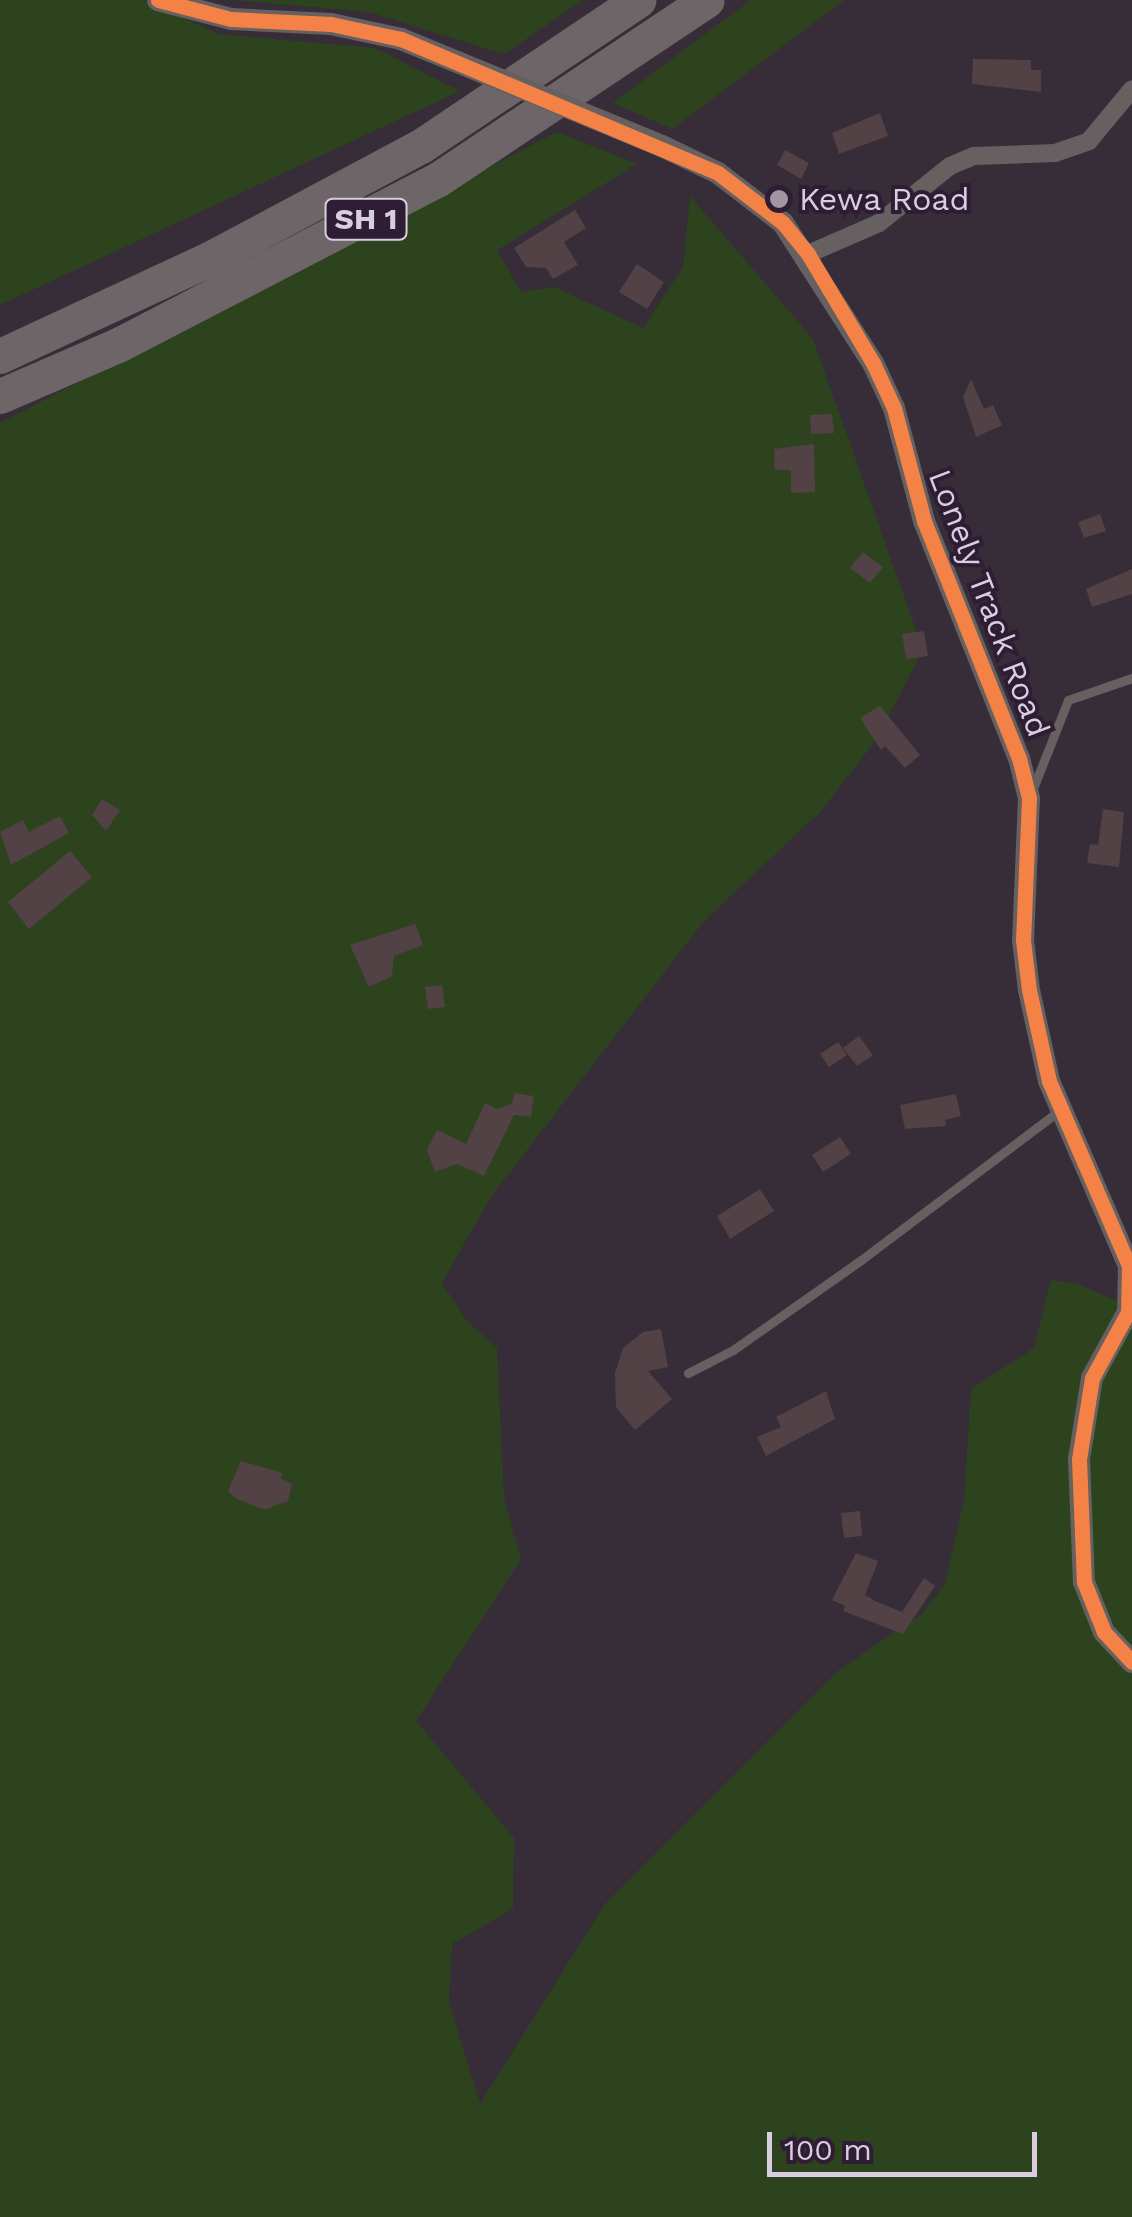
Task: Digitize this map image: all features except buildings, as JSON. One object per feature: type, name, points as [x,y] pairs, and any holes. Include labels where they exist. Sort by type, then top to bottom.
[{"type":"highway","name":"SH 1","points":[[0,356],[211,258],[421,146],[638,0]]},
{"type":"highway","name":"SH 1","points":[[0,396],[137,336],[437,180],[707,0]]},
{"type":"street","name":"Lonely Track Road","points":[[158,0],[231,19],[331,24],[401,39],[662,146],[750,194],[808,254],[894,408],[924,522],[1019,758],[1029,798],[1023,940],[1043,1055],[1060,1110],[1115,1221],[1129,1266],[1128,1312],[1092,1378],[1078,1459],[1084,1582],[1104,1632],[1132,1662]]},
{"type":"street","points":[[808,254],[879,223],[950,166],[974,156],[1055,153],[1090,141],[1132,88]]},
{"type":"lane","points":[[1029,798],[1068,700],[1132,678]]},
{"type":"lane","points":[[688,1373],[733,1350],[813,1294],[1060,1110]]},
{"type":"green space","points":[[0,0],[144,0],[219,34],[375,48],[460,91],[0,305]]},
{"type":"green space","points":[[234,0],[583,0],[504,54],[369,12]]},
{"type":"green space","points":[[751,0],[844,0],[672,129],[613,103]]},
{"type":"green space","points":[[557,132],[637,164],[497,250],[521,292],[554,287],[643,328],[683,267],[690,196],[813,339],[923,650],[876,740],[821,811],[704,921],[490,1198],[442,1283],[467,1321],[497,1348],[504,1498],[521,1559],[416,1721],[514,1838],[513,1909],[452,1944],[449,2002],[480,2104],[605,1904],[839,1670],[923,1613],[945,1584],[964,1499],[971,1389],[1034,1348],[1051,1280],[1077,1284],[1132,1307],[1132,2217],[0,2217],[0,423]]},
{"type":"cycle path","points":[[158,0],[231,19],[331,24],[401,39],[718,173],[783,223],[808,254],[873,363],[894,408],[924,521],[1019,758],[1029,798],[1023,940],[1029,990],[1049,1081],[1129,1266],[1128,1312],[1092,1378],[1079,1459],[1084,1582],[1104,1632],[1132,1662]]},
{"type":"place","name":"Kewa Road","points":[[779,199]]}]
